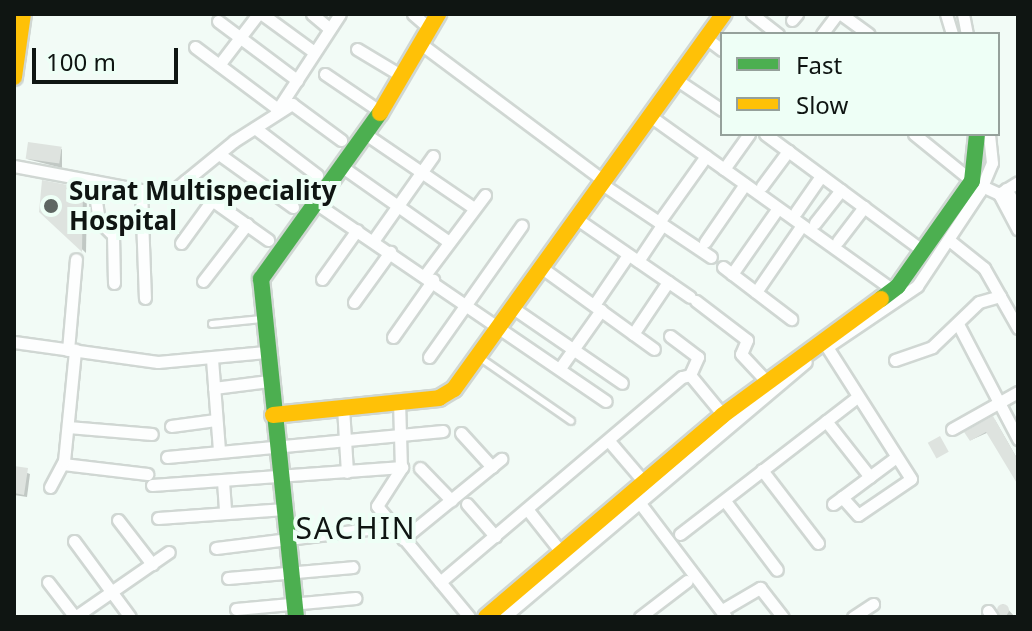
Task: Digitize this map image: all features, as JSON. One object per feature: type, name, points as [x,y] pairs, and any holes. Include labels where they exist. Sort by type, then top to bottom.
[{"type":"street","points":[[14,77],[23,14]]},
{"type":"street","points":[[219,65],[260,14],[314,52]]},
{"type":"street","points":[[312,14],[330,29]]},
{"type":"street","points":[[276,112],[340,14]]},
{"type":"street","points":[[413,14],[603,183],[711,257]]},
{"type":"street","points":[[273,415],[447,394],[501,325],[723,14]]},
{"type":"street","points":[[752,14],[775,32]]},
{"type":"street","points":[[824,32],[839,14],[864,32]]},
{"type":"street","points":[[218,21],[297,80]]},
{"type":"street","points":[[296,609],[262,319],[261,279],[267,265],[381,112],[429,29]]},
{"type":"street","points":[[706,38],[720,48]]},
{"type":"street","points":[[195,47],[276,112]]},
{"type":"street","points":[[357,49],[402,76]]},
{"type":"street","points":[[325,74],[381,112]]},
{"type":"street","points":[[677,80],[720,109]]},
{"type":"street","points":[[14,166],[168,195],[276,112],[292,104],[341,140]]},
{"type":"street","points":[[650,116],[894,291]]},
{"type":"street","points":[[255,128],[317,175]]},
{"type":"street","points":[[364,133],[474,208]]},
{"type":"street","points":[[724,169],[748,136]]},
{"type":"street","points":[[768,136],[923,251]]},
{"type":"street","points":[[917,136],[977,184],[1002,192],[1018,210]]},
{"type":"street","points":[[486,617],[766,381],[847,328],[911,293],[949,240],[977,184],[977,136]]},
{"type":"street","points":[[504,617],[894,291],[992,163],[989,136]]},
{"type":"street","points":[[762,186],[788,151]]},
{"type":"street","points":[[219,154],[293,207]]},
{"type":"street","points":[[373,241],[433,156]]},
{"type":"street","points":[[560,368],[598,307],[661,224],[706,156]]},
{"type":"street","points":[[341,166],[449,242]]},
{"type":"street","points":[[796,212],[821,176]]},
{"type":"street","points":[[93,181],[99,221],[113,235],[114,283]]},
{"type":"street","points":[[185,181],[268,240]]},
{"type":"street","points":[[1002,192],[1018,182]]},
{"type":"street","points":[[705,242],[745,184]]},
{"type":"street","points":[[141,190],[145,298]]},
{"type":"street","points":[[815,223],[841,190]]},
{"type":"street","points":[[1002,192],[1018,229]]},
{"type":"street","points":[[393,337],[449,242],[485,195]]},
{"type":"street","points":[[181,243],[213,199]]},
{"type":"street","points":[[314,202],[501,325],[606,401]]},
{"type":"street","points":[[838,241],[864,207]]},
{"type":"street","points":[[778,208],[728,270],[791,319]]},
{"type":"street","points":[[577,219],[747,340],[741,354],[766,381]]},
{"type":"street","points":[[203,281],[247,224]]},
{"type":"street","points":[[429,357],[522,225]]},
{"type":"street","points":[[756,292],[802,225]]},
{"type":"street","points":[[322,279],[357,230]]},
{"type":"street","points":[[949,240],[980,264],[1018,328]]},
{"type":"street","points":[[354,302],[390,252]]},
{"type":"street","points":[[50,487],[63,464],[68,427],[76,259]]},
{"type":"street","points":[[542,268],[654,349]]},
{"type":"street","points":[[633,334],[668,282]]},
{"type":"street","points":[[895,360],[932,347],[979,302],[1000,296]]},
{"type":"street","points":[[513,308],[622,383]]},
{"type":"street","points":[[958,324],[1018,439]]},
{"type":"street","points":[[440,582],[690,375],[698,357],[670,336]]},
{"type":"street","points":[[14,342],[158,362],[266,352]]},
{"type":"street","points":[[827,347],[896,457],[909,482],[858,515],[838,501],[896,457]]},
{"type":"street","points":[[212,359],[219,451]]},
{"type":"street","points":[[690,375],[723,415]]},
{"type":"street","points":[[214,388],[269,381]]},
{"type":"street","points":[[952,429],[1018,392]]},
{"type":"street","points":[[680,534],[857,397]]},
{"type":"street","points":[[399,401],[401,467],[377,506],[469,617]]},
{"type":"street","points":[[343,407],[347,472]]},
{"type":"street","points":[[171,426],[216,420]]},
{"type":"street","points":[[826,421],[870,477]]},
{"type":"street","points":[[68,427],[152,434]]},
{"type":"street","points":[[167,457],[443,431]]},
{"type":"street","points":[[403,539],[496,463],[461,433]]},
{"type":"street","points":[[609,441],[644,482]]},
{"type":"street","points":[[63,464],[150,480],[223,481],[401,467]]},
{"type":"street","points":[[420,468],[451,500]]},
{"type":"street","points":[[762,470],[818,543]]},
{"type":"street","points":[[223,481],[225,513]]},
{"type":"street","points":[[725,501],[777,570]]},
{"type":"street","points":[[639,502],[725,613],[760,588],[783,617]]},
{"type":"street","points":[[467,504],[495,536]]},
{"type":"street","points":[[158,518],[285,509]]},
{"type":"street","points":[[527,509],[561,552]]},
{"type":"street","points":[[118,520],[152,564]]},
{"type":"street","points":[[216,548],[392,526]]},
{"type":"street","points":[[74,541],[130,617]]},
{"type":"street","points":[[48,582],[75,617],[169,552]]},
{"type":"street","points":[[228,578],[353,567]]},
{"type":"street","points":[[640,617],[687,581]]},
{"type":"street","points":[[236,609],[296,609],[355,598]]},
{"type":"street","points":[[853,617],[873,604]]},
{"type":"lane","points":[[212,324],[262,319]]},
{"type":"lane","points":[[477,356],[571,421]]},
{"type":"building","points":[[28,142],[62,147],[59,164],[26,159]]},
{"type":"building","points":[[42,180],[83,188],[82,252],[39,212]]},
{"type":"building","points":[[993,416],[1018,460],[1018,485],[986,432],[970,441],[964,432]]},
{"type":"building","points":[[940,436],[949,452],[936,459],[928,443]]},
{"type":"building","points":[[14,466],[28,468],[24,495],[14,493]]},
{"type":"building","points":[[1003,604],[1009,610],[1003,616],[997,610]]},
{"type":"traffic: fast","points":[[296,617],[261,279],[380,113]]},
{"type":"traffic: fast","points":[[881,299],[898,286],[972,181],[977,136]]},
{"type":"traffic: slow","points":[[14,77],[23,14]]},
{"type":"traffic: slow","points":[[380,113],[438,14]]},
{"type":"traffic: slow","points":[[273,415],[439,398],[454,389],[723,14]]},
{"type":"traffic: slow","points":[[486,617],[723,415],[881,299]]},
{"type":"place","name":"Surat Multispeciality Hospital","points":[[51,206]]},
{"type":"district","name":"SACHIN","points":[[356,528]]}]
